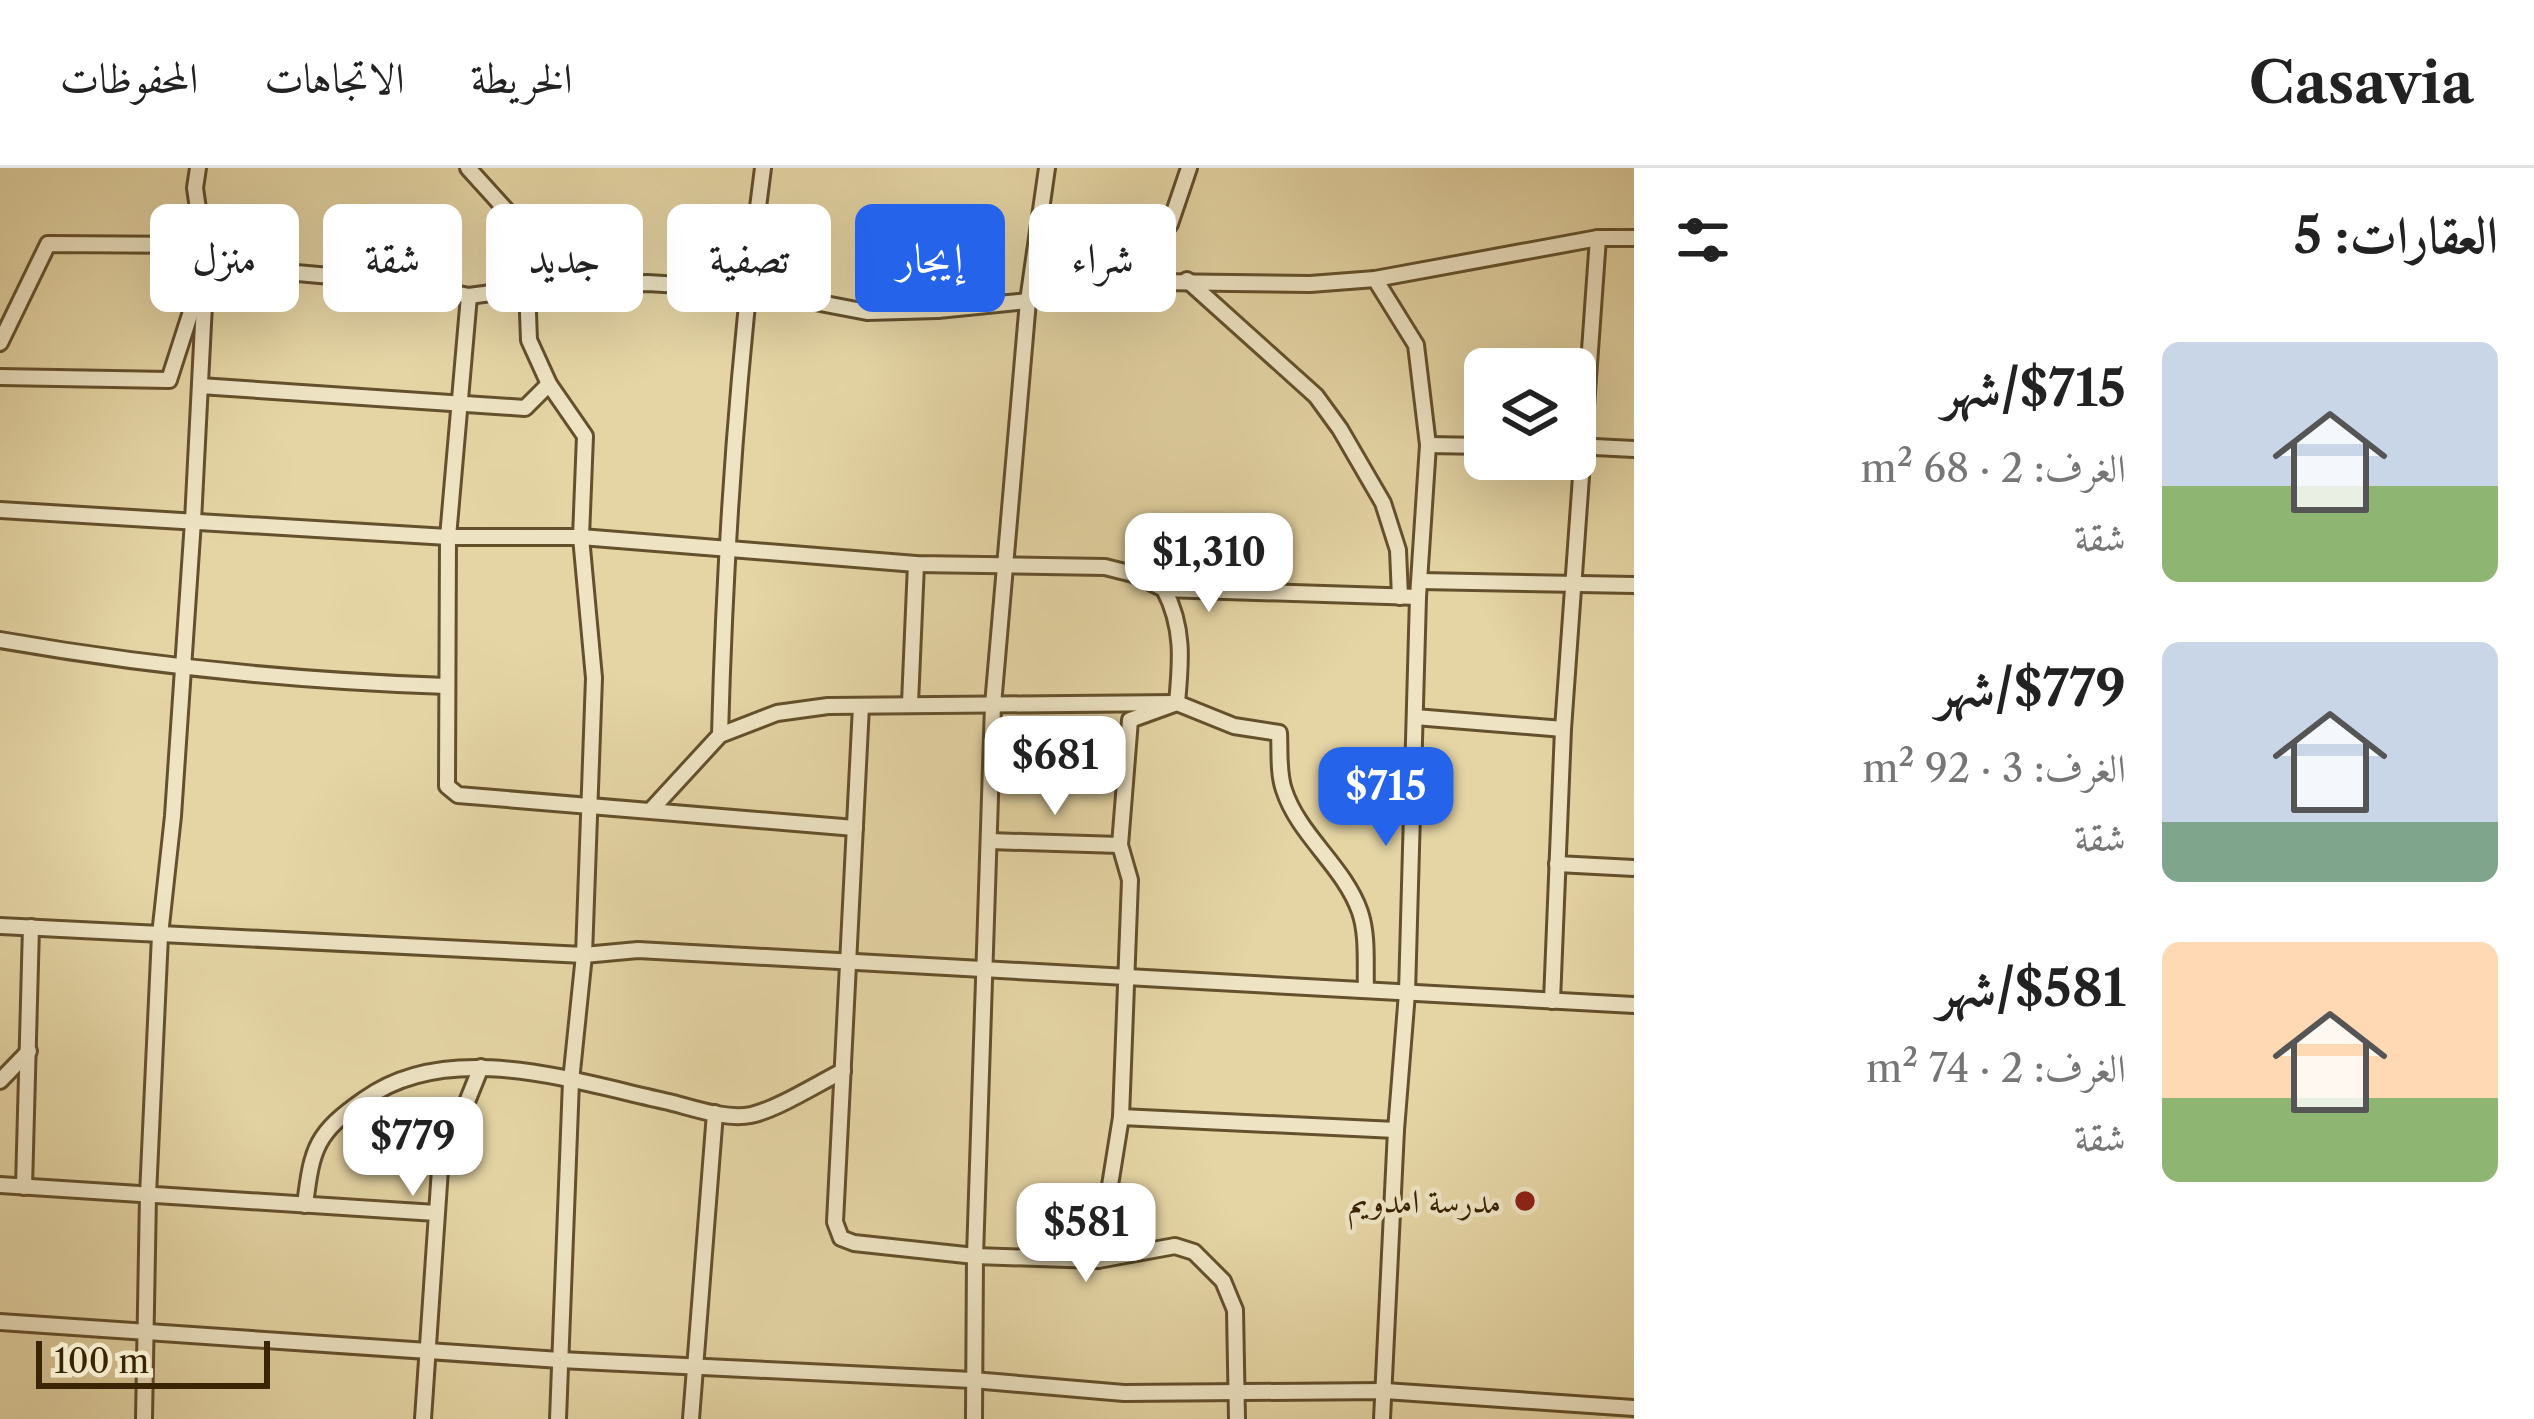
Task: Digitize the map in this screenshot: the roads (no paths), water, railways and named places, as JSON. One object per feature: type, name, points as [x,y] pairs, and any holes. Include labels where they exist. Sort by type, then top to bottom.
[{"type":"street","points":[[197,204],[198,168]]},
{"type":"street","points":[[468,168],[501,204]]},
{"type":"street","points":[[758,204],[763,168]]},
{"type":"street","points":[[974,1419],[993,705],[1028,301],[1047,168]]},
{"type":"street","points":[[1176,207],[1190,168]]},
{"type":"street","points":[[1176,280],[1310,284],[1375,279],[1598,238],[1634,238]]},
{"type":"street","points":[[1588,348],[1598,238]]},
{"type":"street","points":[[0,343],[48,244],[150,245]]},
{"type":"street","points":[[299,273],[399,282],[469,296],[486,294]]},
{"type":"street","points":[[1375,279],[1416,344],[1428,445],[1407,993],[1382,1419]]},
{"type":"street","points":[[1186,280],[1316,396],[1340,430],[1383,503],[1398,550],[1400,596]]},
{"type":"street","points":[[469,296],[448,538],[447,786],[452,792],[855,828]]},
{"type":"street","points":[[831,305],[867,312],[1028,301]]},
{"type":"street","points":[[0,376],[169,380],[191,312]]},
{"type":"street","points":[[144,1419],[160,934],[173,815],[204,312]]},
{"type":"street","points":[[529,312],[530,340],[549,384],[585,436],[581,537],[594,678],[558,1419]]},
{"type":"street","points":[[721,735],[725,546],[745,312]]},
{"type":"street","points":[[200,386],[526,408],[549,384]]},
{"type":"street","points":[[1428,445],[1464,446]]},
{"type":"street","points":[[1596,447],[1634,449]]},
{"type":"street","points":[[1552,1001],[1578,480]]},
{"type":"street","points":[[0,510],[448,538],[581,537],[916,564],[1106,567],[1164,589],[1400,596],[1419,589],[1574,583],[1634,586]]},
{"type":"street","points":[[910,703],[916,564]]},
{"type":"street","points":[[1164,589],[1176,612],[1182,643],[1178,703]]},
{"type":"street","points":[[0,640],[181,668],[328,682],[447,686]]},
{"type":"street","points":[[651,810],[721,735],[778,713],[910,703],[1178,703],[1234,726],[1279,733],[1282,787],[1359,910],[1366,988]]},
{"type":"street","points":[[1098,1261],[1121,1117],[1130,880],[1120,845],[1130,720],[1178,703]]},
{"type":"street","points":[[861,706],[835,1222],[841,1238],[975,1256],[1098,1261],[1175,1246],[1194,1252],[1223,1281],[1235,1310],[1238,1419]]},
{"type":"street","points":[[1415,717],[1562,729]]},
{"type":"street","points":[[989,841],[1120,845]]},
{"type":"street","points":[[1557,864],[1634,868]]},
{"type":"street","points":[[0,926],[584,955],[638,950],[1634,1005]]},
{"type":"street","points":[[24,1187],[31,927]]},
{"type":"street","points":[[0,1081],[29,1051]]},
{"type":"street","points":[[305,1205],[311,1155],[334,1120],[382,1086],[430,1069],[482,1067],[715,1113],[750,1115],[843,1072]]},
{"type":"street","points":[[423,1419],[440,1169],[482,1067]]},
{"type":"street","points":[[691,1419],[715,1113]]},
{"type":"street","points":[[1121,1117],[1396,1130]]},
{"type":"street","points":[[0,1185],[436,1213]]},
{"type":"street","points":[[0,1322],[1124,1393],[1384,1391],[1634,1408]]},
{"type":"place","name":"مدرسة امدويم","points":[[1525,1201]]}]
